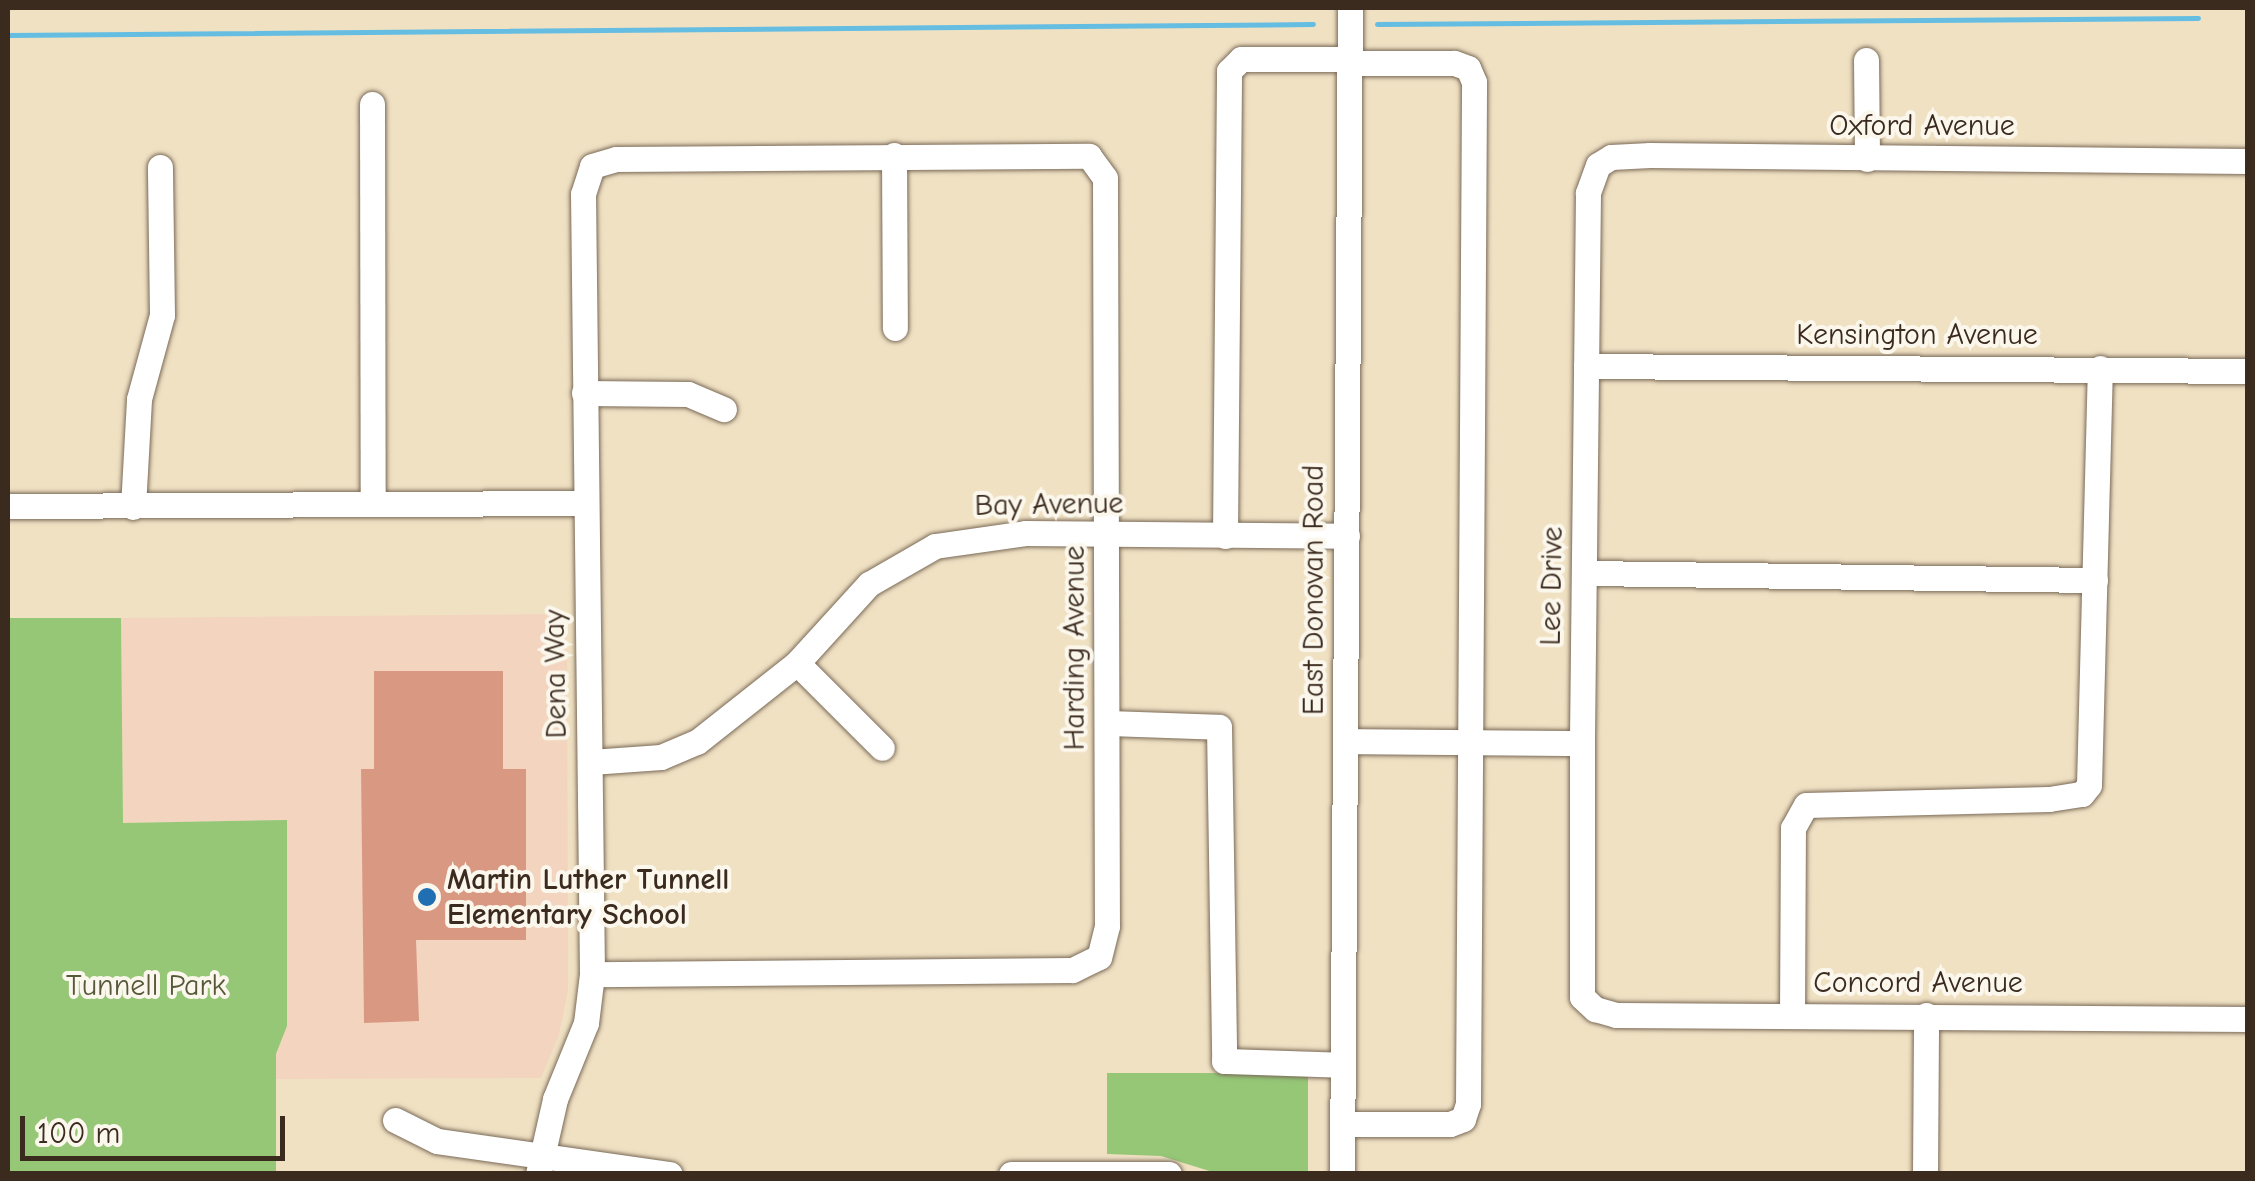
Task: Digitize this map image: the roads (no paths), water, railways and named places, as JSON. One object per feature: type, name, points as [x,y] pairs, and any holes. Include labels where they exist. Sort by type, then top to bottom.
[{"type":"street","name":"East Donovan Road","points":[[1342,1174],[1350,8]]},
{"type":"street","points":[[1225,536],[1229,71],[1241,58],[1454,63],[1468,68],[1474,82],[1468,1104],[1463,1119],[1450,1124],[1343,1124]]},
{"type":"street","points":[[1866,60],[1866,158]]},
{"type":"street","points":[[372,104],[372,504]]},
{"type":"street","name":"Harding Avenue","points":[[592,974],[1072,970],[1099,956],[1107,926],[1104,178],[1096,160],[1082,154],[894,156]]},
{"type":"street","name":"Oxford Avenue","points":[[1598,165],[1611,158],[1650,155],[2248,161]]},
{"type":"street","points":[[894,156],[895,328]]},
{"type":"street","name":"Dena Way","points":[[539,1164],[586,1023],[592,974],[583,194],[592,166],[616,159],[894,156]]},
{"type":"street","name":"Lee Drive","points":[[1590,1006],[1582,997],[1582,743],[1588,193],[1598,165]]},
{"type":"street","points":[[133,507],[138,399],[162,315],[160,167]]},
{"type":"street","name":"Kensington Avenue","points":[[1586,366],[2248,371]]},
{"type":"street","points":[[1792,1015],[1793,828],[1806,805],[2049,799],[2086,790],[2094,733],[2100,368]]},
{"type":"street","points":[[584,393],[688,394],[724,410]]},
{"type":"street","points":[[8,506],[586,504]]},
{"type":"street","name":"Bay Avenue","points":[[590,762],[661,757],[697,742],[797,663],[870,584],[935,546],[1026,533],[1346,536]]},
{"type":"street","points":[[1586,573],[2095,580]]},
{"type":"street","points":[[797,663],[882,748]]},
{"type":"street","points":[[1107,723],[1219,727],[1224,1061],[1343,1065]]},
{"type":"street","points":[[1345,742],[1582,743]]},
{"type":"street","name":"Concord Avenue","points":[[1590,1006],[1616,1015],[2248,1019]]},
{"type":"street","points":[[1925,1174],[1926,1014]]},
{"type":"street","points":[[395,1120],[437,1141],[539,1164],[670,1174]]},
{"type":"street","points":[[1011,1174],[1168,1174]]},
{"type":"waterway","points":[[1377,24],[2198,18]]},
{"type":"waterway","points":[[8,35],[1313,24]]},
{"type":"place","name":"Martin Luther Tunnell Elementary School","points":[[427,897]]},
{"type":"park label","name":"Tunnell Park","points":[[146,986]]}]
